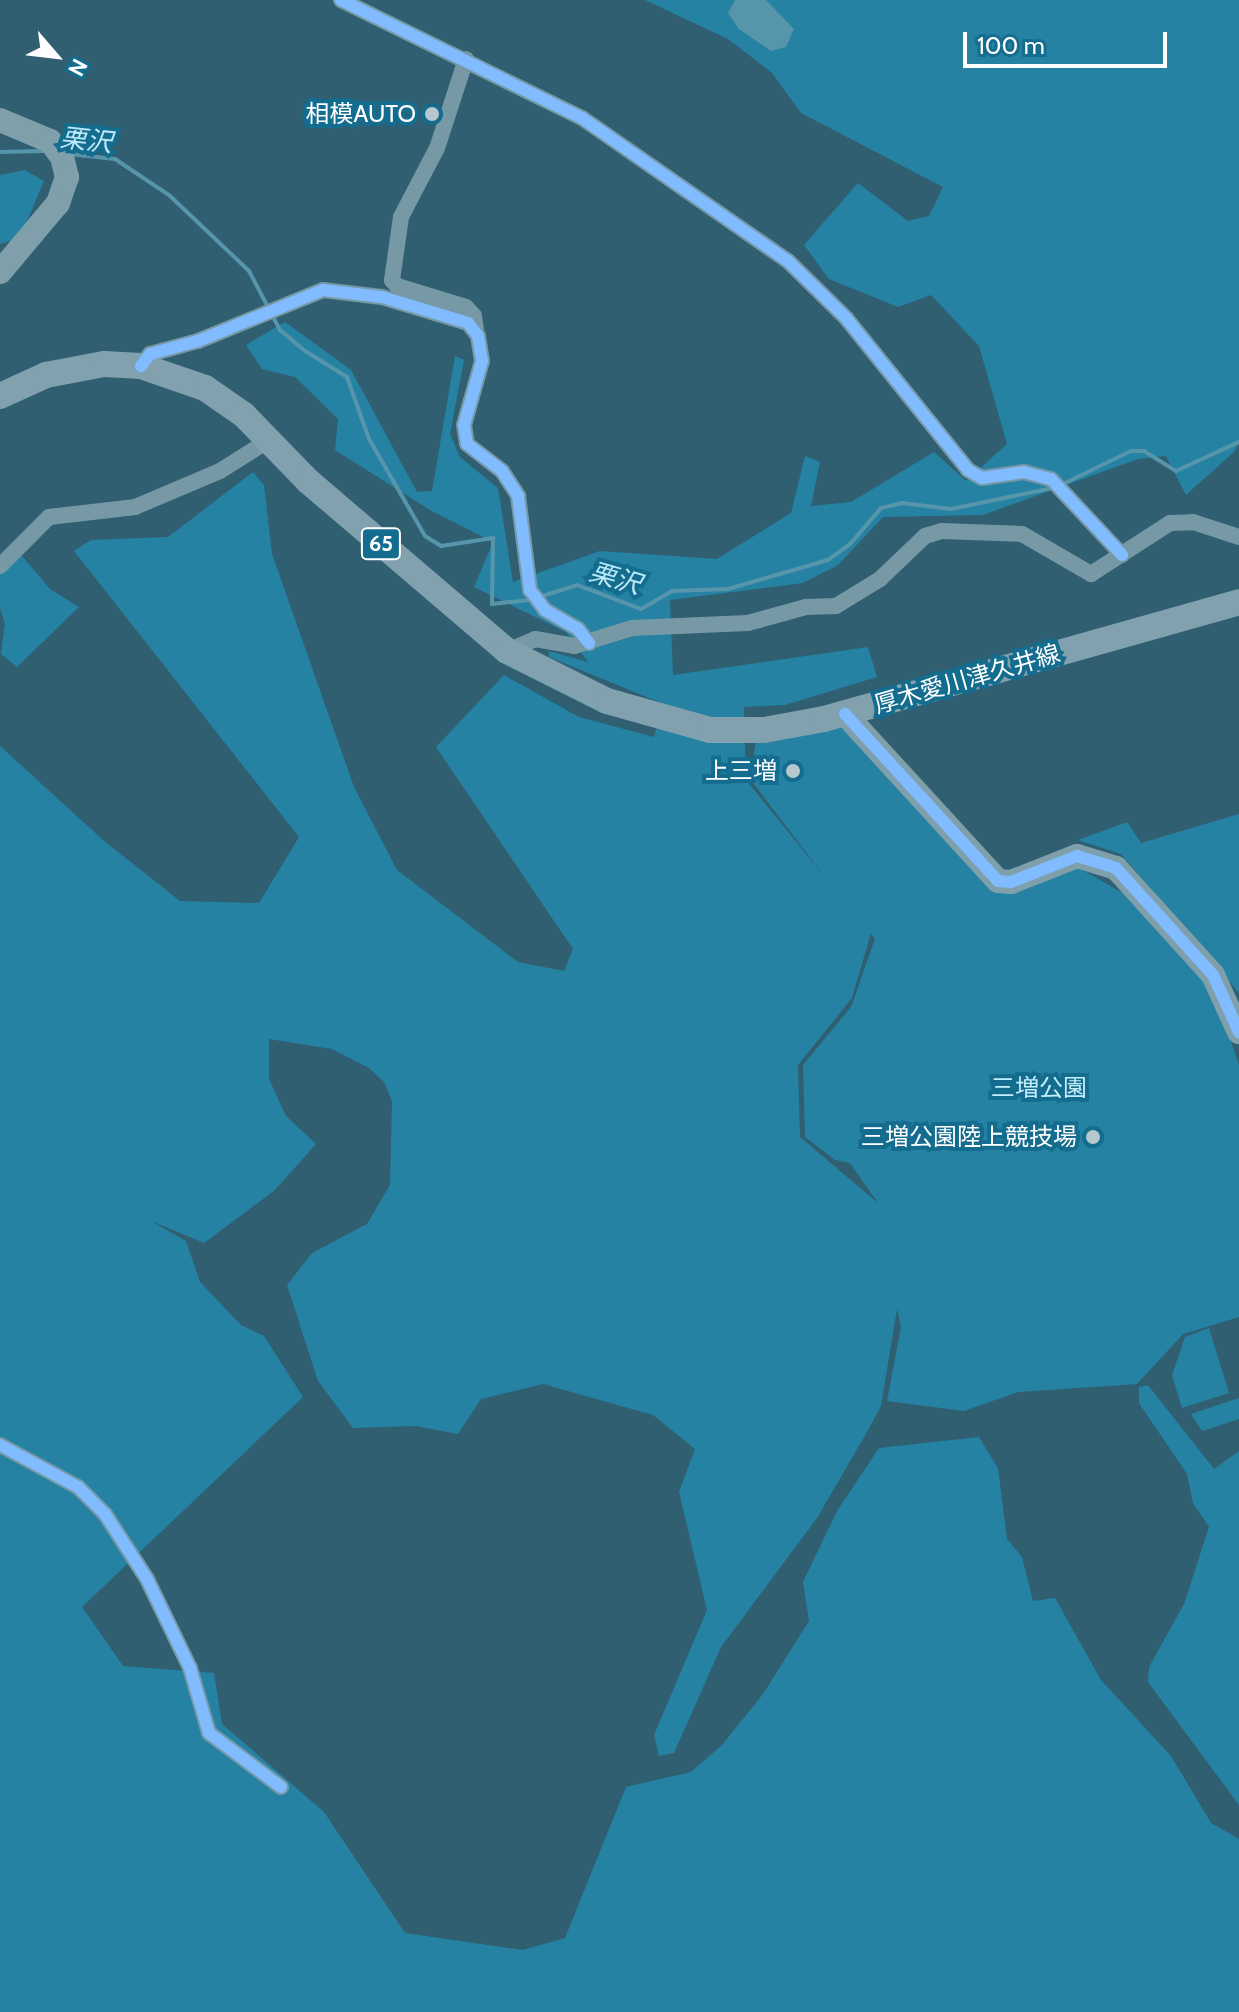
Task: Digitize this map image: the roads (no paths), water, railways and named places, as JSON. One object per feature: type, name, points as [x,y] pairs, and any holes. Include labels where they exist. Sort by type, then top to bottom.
[{"type":"main road","name":"厚木愛川津久井線","points":[[0,396],[66,369],[141,366],[205,388],[269,440],[315,487],[507,651],[575,688],[679,724],[764,730],[845,714],[1239,602]]},
{"type":"street","points":[[341,0],[466,59],[604,131],[799,270],[839,310],[975,476],[1033,472],[1057,482],[1122,555]]},
{"type":"street","points":[[466,59],[437,148],[401,217],[392,280],[466,307],[474,316],[482,361],[464,437],[471,450],[497,466],[515,488],[530,590],[541,606],[578,629],[589,643]]},
{"type":"street","points":[[0,120],[40,133],[60,153],[63,194],[20,253],[0,272]]},
{"type":"street","points":[[141,366],[150,354],[198,341],[316,291],[347,290],[453,316],[477,333]]},
{"type":"street","points":[[0,566],[49,517],[135,507],[220,471],[269,440]]},
{"type":"street","points":[[507,651],[535,639],[564,646],[589,643],[632,628],[748,623],[806,607],[836,606],[880,579],[925,536],[941,531],[1029,536],[1087,574],[1177,521],[1239,537]]},
{"type":"street","points":[[845,714],[998,881],[1011,882],[1077,856],[1116,868],[1213,975],[1239,1032]]},
{"type":"street","points":[[0,1445],[78,1487],[105,1514],[147,1579],[184,1655],[209,1733],[281,1787]]},
{"type":"waterway","name":"栗沢","points":[[0,152],[44,151]]},
{"type":"waterway","name":"栗沢","points":[[69,154],[115,159],[169,195],[249,271],[268,307]]},
{"type":"waterway","name":"栗沢","points":[[272,315],[280,330],[305,351],[347,377],[369,439],[425,536],[441,546],[493,538],[492,604],[529,600]]},
{"type":"waterway","name":"栗沢","points":[[1063,484],[1131,451],[1144,451],[1176,471],[1239,442]]},
{"type":"waterway","name":"栗沢","points":[[542,596],[577,585],[641,609],[672,591],[728,589],[828,560],[851,543],[881,508],[902,503],[951,509],[1052,488]]},
{"type":"place","name":"相模AUTO","points":[[432,114]]},
{"type":"place","name":"上三増","points":[[793,771]]},
{"type":"place","name":"三増公園陸上競技場","points":[[1093,1137]]},
{"type":"park label","name":"三増公園","points":[[1039,1088]]}]
